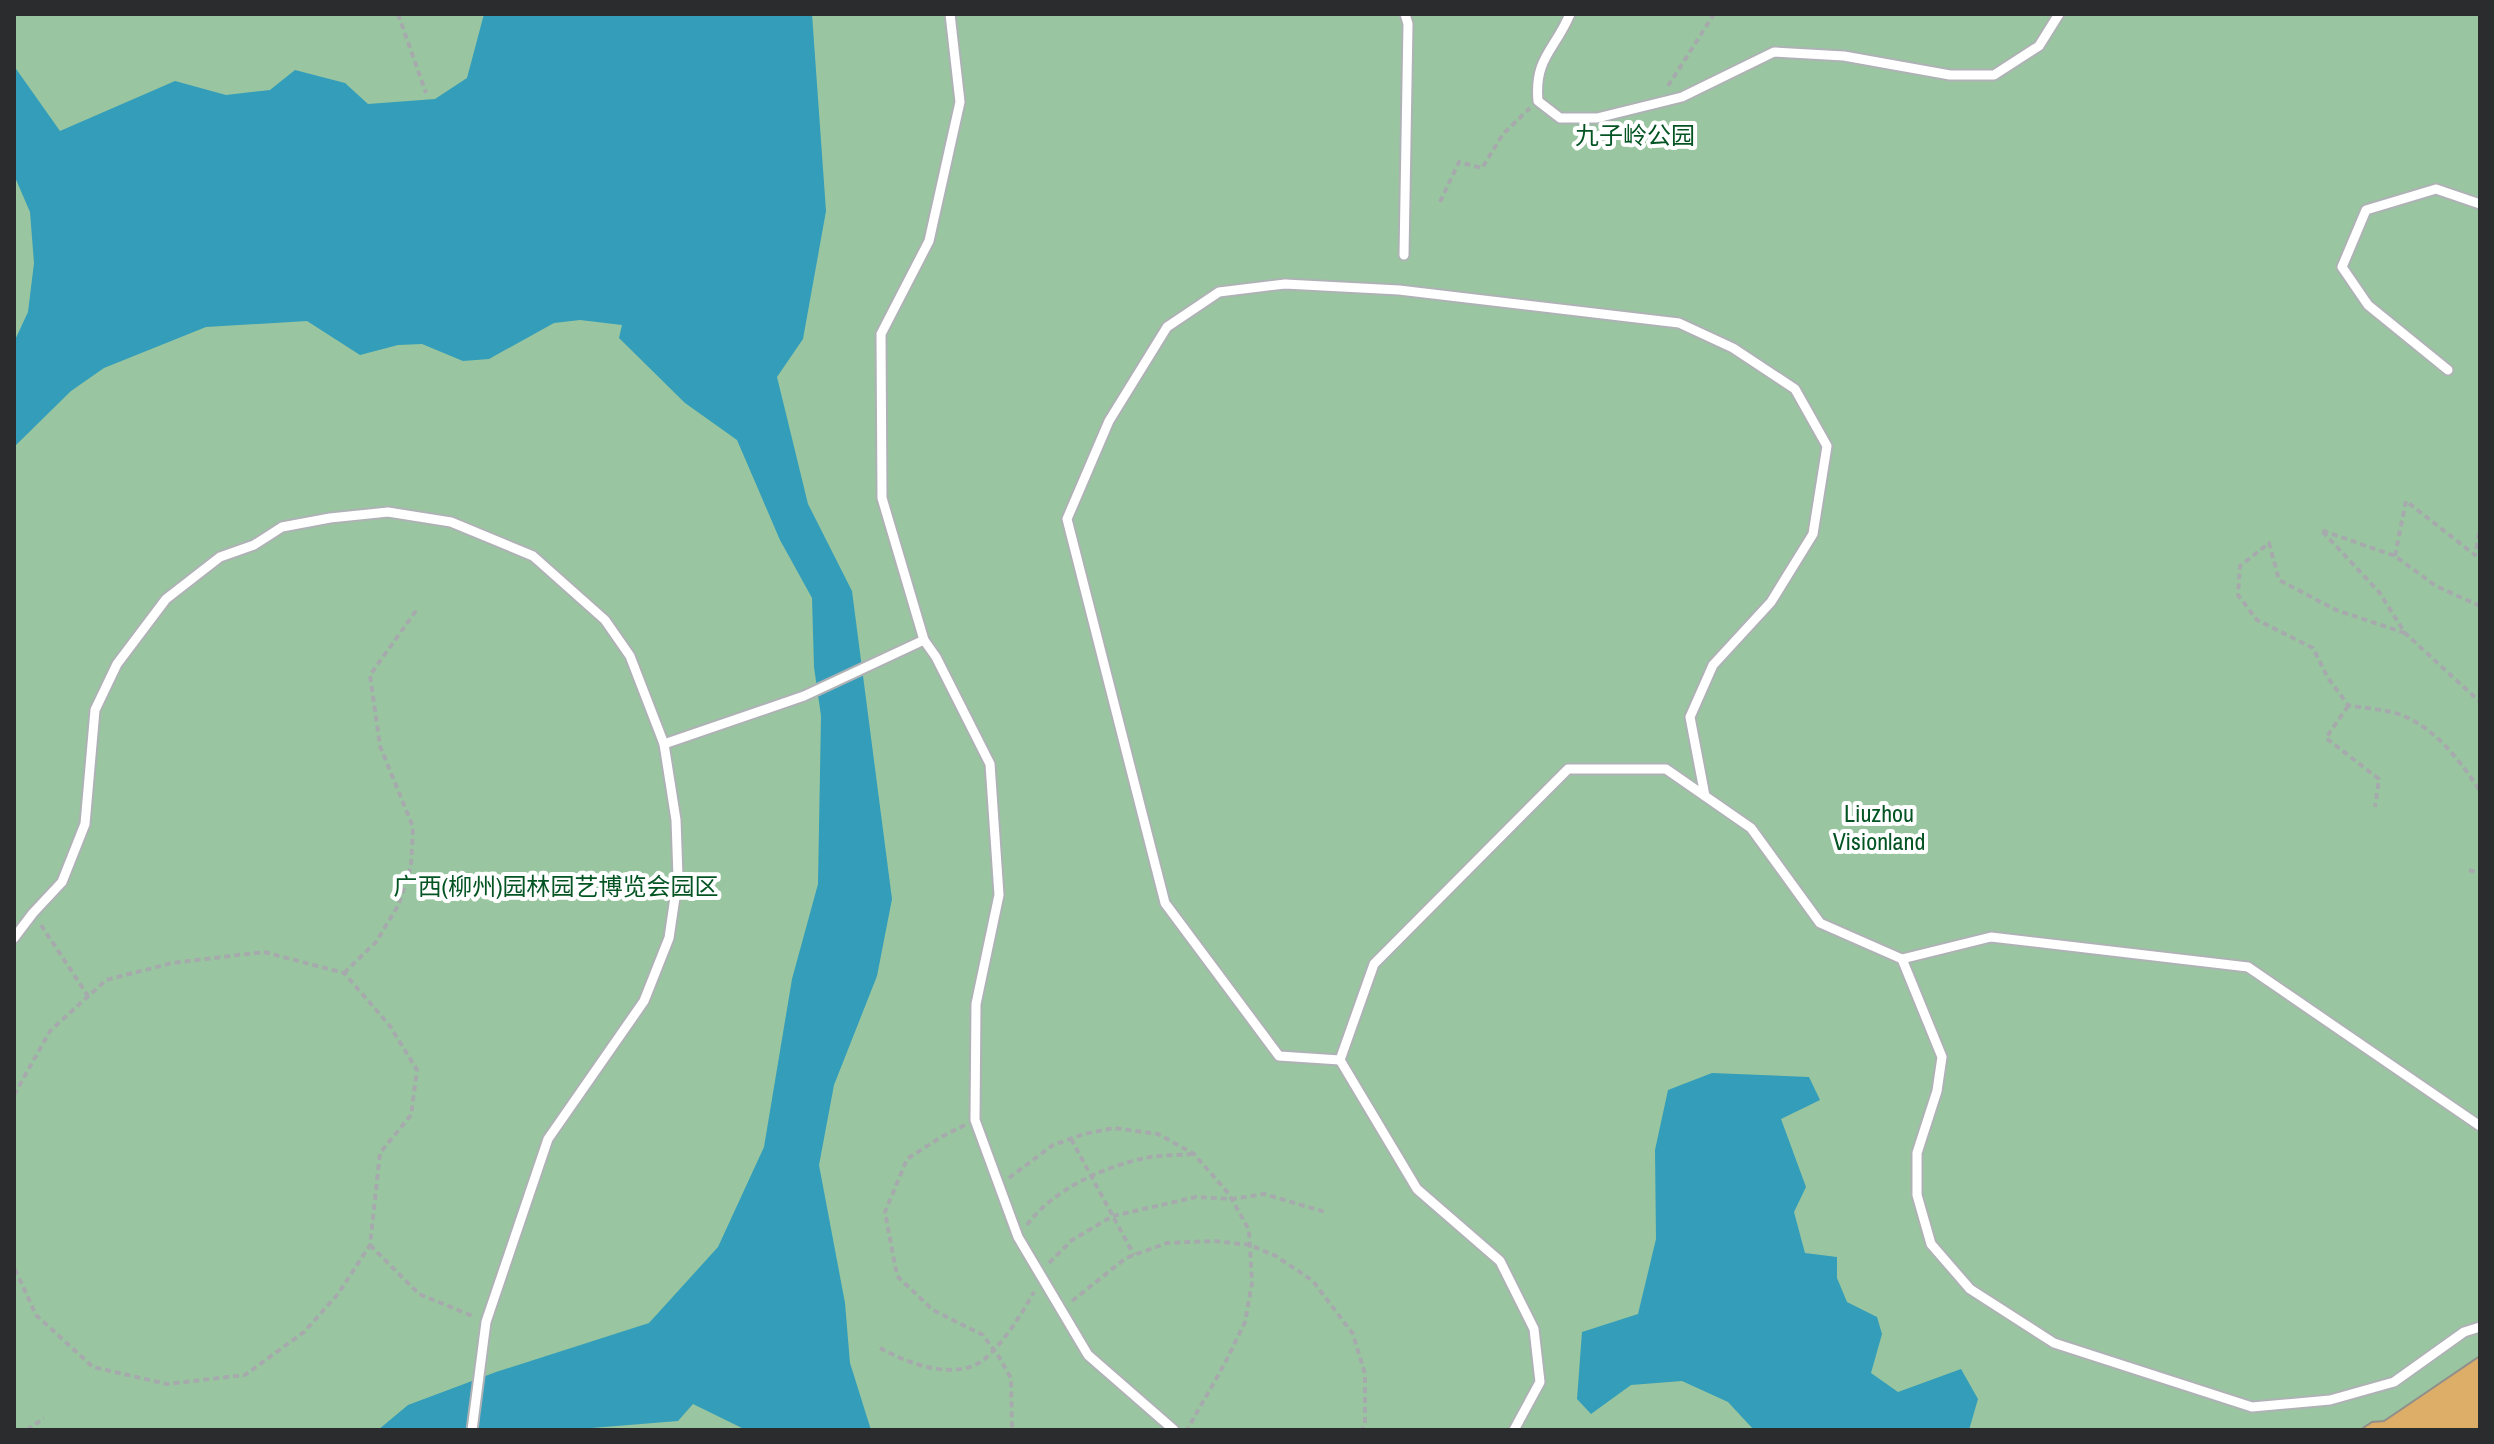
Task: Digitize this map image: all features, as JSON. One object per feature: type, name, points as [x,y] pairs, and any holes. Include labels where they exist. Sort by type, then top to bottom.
[{"type":"lane","points":[[950,14],[960,102],[929,241],[881,334],[882,498],[924,640],[936,657],[990,764],[999,895],[976,1004],[975,1120],[1018,1237],[1088,1355],[1174,1430]]},
{"type":"lane","points":[[1404,255],[1408,24],[1405,14]]},
{"type":"lane","points":[[1570,14],[1562,33],[1543,58],[1536,80],[1538,101],[1560,118],[1597,118],[1682,97],[1774,52],[1844,56],[1950,75],[1994,75],[2039,46],[2059,14]]},
{"type":"lane","points":[[2448,370],[2368,305],[2342,267],[2366,210],[2436,189],[2480,204]]},
{"type":"lane","points":[[1340,1060],[1279,1056],[1165,903],[1067,519],[1109,421],[1167,327],[1219,292],[1285,284],[1399,290],[1679,323],[1733,348],[1795,389],[1827,446],[1813,534],[1771,602],[1713,665],[1690,717],[1705,796]]},
{"type":"lane","points":[[14,938],[62,882],[85,824],[95,710],[117,664],[166,599],[220,557],[254,545],[282,527],[330,518],[388,512],[451,522],[533,556],[605,620],[630,656],[664,744],[676,820],[678,877],[669,938],[644,1001],[548,1139],[486,1322],[472,1430]]},
{"type":"lane","points":[[664,744],[804,696],[924,640]]},
{"type":"lane","points":[[1340,1060],[1374,964],[1568,769],[1666,769],[1751,828],[1820,923],[1902,959],[1991,937],[2248,967],[2480,1126]]},
{"type":"lane","points":[[1902,959],[1942,1057],[1937,1091],[1917,1153],[1917,1195],[1931,1244],[1970,1289],[2054,1343],[2252,1407],[2330,1400],[2394,1382],[2464,1332],[2480,1327]]},
{"type":"lane","points":[[1340,1060],[1417,1189],[1500,1261],[1534,1329],[1540,1382],[1514,1430]]},
{"type":"path","points":[[398,14],[426,93]]},
{"type":"path","points":[[1660,102],[1714,14]]},
{"type":"path","points":[[1440,202],[1459,162],[1482,168],[1503,134],[1538,101]]},
{"type":"path","points":[[2395,556],[2406,501],[2475,555],[2480,528]]},
{"type":"path","points":[[2480,606],[2436,586],[2395,556],[2321,530],[2379,592],[2405,633],[2480,702]]},
{"type":"path","points":[[2405,633],[2336,610],[2279,580],[2269,543],[2240,566],[2238,595],[2257,620],[2313,648],[2328,678],[2348,705],[2402,715],[2431,731],[2480,791]]},
{"type":"path","points":[[344,973],[376,942],[399,904],[411,866],[413,827],[380,746],[370,675],[418,608]]},
{"type":"path","points":[[2348,705],[2326,738],[2379,779],[2375,807]]},
{"type":"path","points":[[2469,870],[2480,873]]},
{"type":"path","points":[[33,913],[88,996]]},
{"type":"path","points":[[14,1095],[50,1031],[106,980],[159,966],[264,952],[344,973],[390,1026],[417,1070],[411,1115],[380,1153],[370,1245],[338,1294],[304,1332],[245,1375],[167,1384],[93,1367],[36,1315],[14,1267]]},
{"type":"path","points":[[975,1120],[907,1159],[885,1212],[897,1276],[933,1310],[983,1335],[1011,1378],[1012,1430]]},
{"type":"path","points":[[998,1187],[1053,1145],[1114,1128],[1158,1134],[1194,1154],[1232,1199],[1249,1230],[1252,1283],[1245,1322],[1187,1430]]},
{"type":"path","points":[[1071,1139],[1134,1255]]},
{"type":"path","points":[[1018,1237],[1033,1217],[1065,1191],[1093,1177],[1150,1157],[1194,1154]]},
{"type":"path","points":[[880,1348],[899,1359],[939,1371],[975,1365],[993,1349],[1025,1307],[1049,1264],[1072,1240],[1113,1216],[1196,1197],[1232,1199],[1264,1194],[1325,1212]]},
{"type":"path","points":[[1060,1310],[1126,1258],[1167,1243],[1214,1241],[1250,1245],[1276,1256],[1313,1281],[1353,1334],[1365,1374],[1365,1423],[1362,1430]]},
{"type":"path","points":[[370,1245],[419,1294],[486,1322]]},
{"type":"path","points":[[27,1430],[44,1418]]},
{"type":"green space","points":[[14,14],[2480,14],[2480,1430],[14,1430]]},
{"type":"water","points":[[484,14],[812,14],[826,211],[803,339],[777,377],[808,504],[852,591],[892,899],[877,976],[834,1085],[819,1165],[845,1303],[850,1363],[871,1430],[746,1430],[693,1404],[678,1421],[567,1430],[378,1430],[408,1405],[496,1372],[649,1323],[718,1247],[764,1147],[792,979],[818,884],[821,716],[814,667],[812,598],[780,540],[737,440],[685,403],[619,338],[622,325],[580,320],[554,323],[489,359],[463,361],[422,344],[398,345],[360,355],[307,321],[206,327],[104,368],[71,391],[14,447],[14,342],[28,312],[34,263],[30,212],[14,175],[14,66],[60,131],[175,81],[226,95],[270,90],[295,70],[345,83],[368,104],[435,99],[467,78]]},
{"type":"water","points":[[1712,1073],[1809,1077],[1820,1100],[1781,1119],[1806,1187],[1794,1212],[1805,1253],[1837,1257],[1837,1278],[1847,1302],[1877,1317],[1882,1334],[1871,1373],[1898,1392],[1961,1369],[1978,1399],[1969,1430],[1754,1430],[1728,1402],[1682,1381],[1631,1385],[1591,1414],[1577,1399],[1582,1332],[1638,1314],[1656,1239],[1655,1150],[1668,1090]]},
{"type":"building","points":[[2480,1356],[2480,1430],[2360,1430],[2372,1422],[2384,1421]]},
{"type":"park label","name":"九子岭公园","points":[[1635,136]]},
{"type":"park label","name":"Liuzhou Visionland","points":[[1879,828]]},
{"type":"park label","name":"广西(柳州)园林园艺博览会园区","points":[[556,887]]}]
